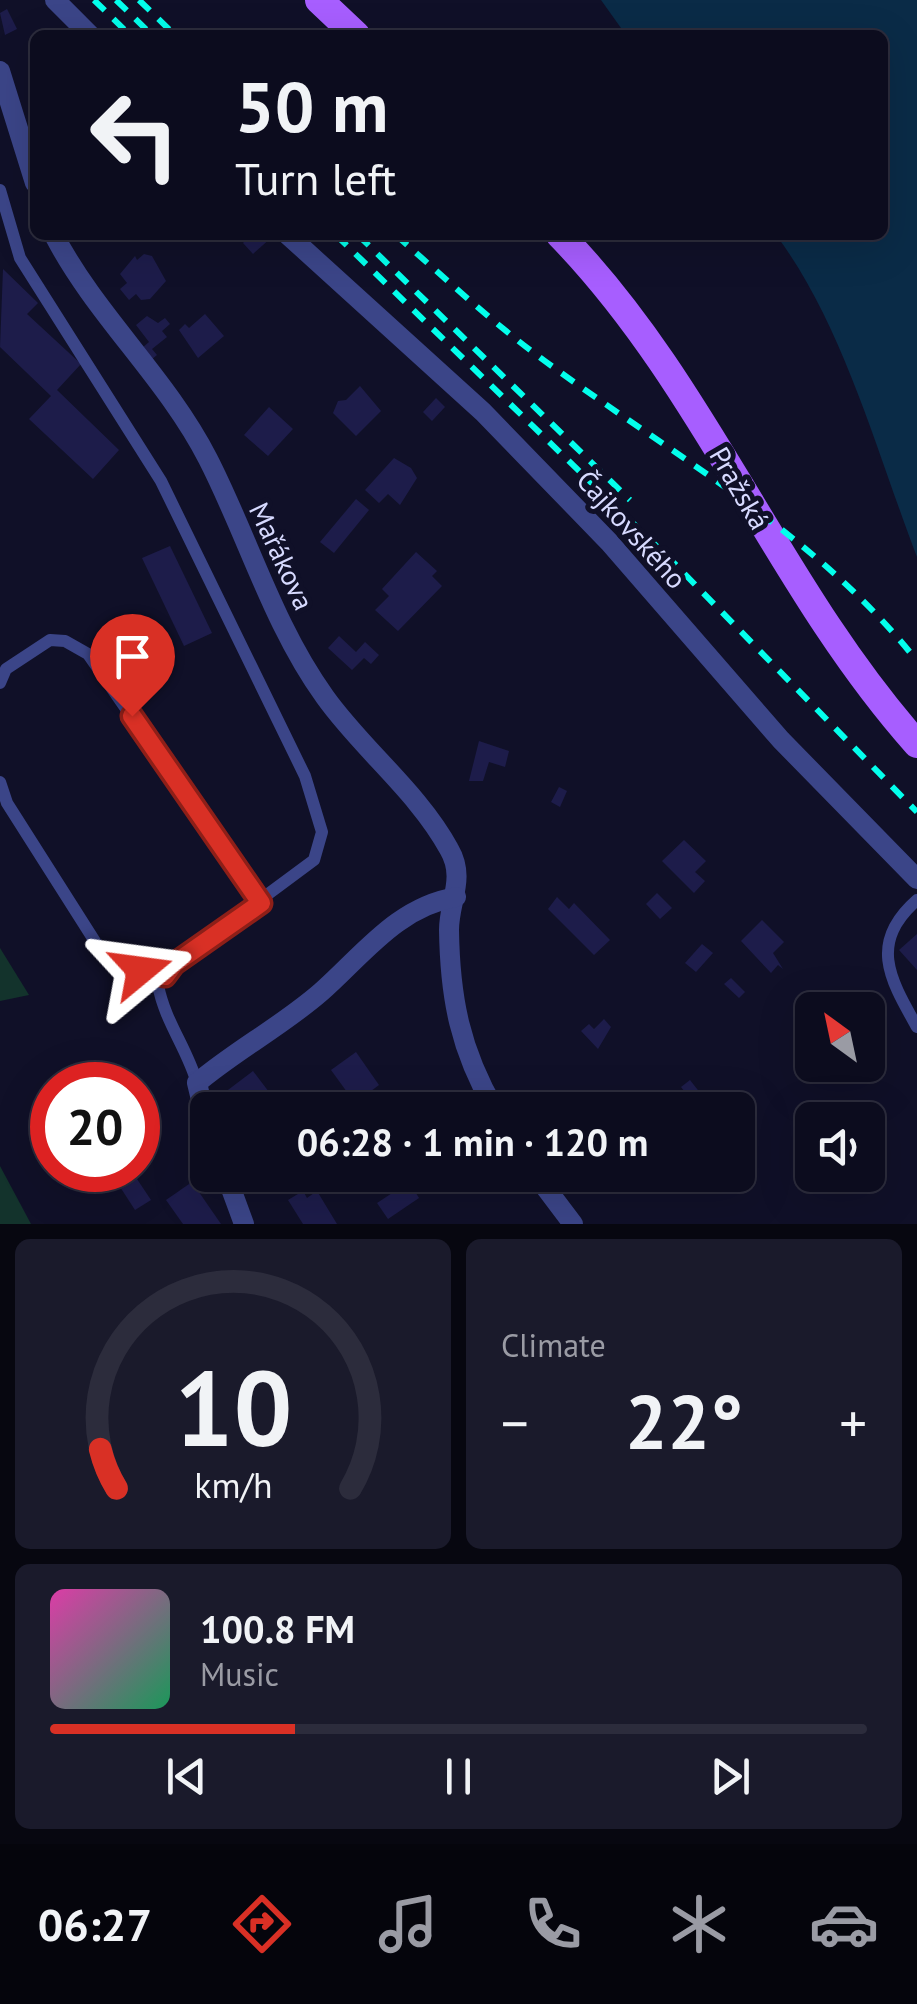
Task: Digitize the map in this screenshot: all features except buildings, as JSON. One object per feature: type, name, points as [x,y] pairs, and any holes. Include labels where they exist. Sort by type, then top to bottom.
[{"type":"main road","points":[[319,0],[351,30]]},
{"type":"main road","name":"Pražská","points":[[564,240],[631,316],[662,360],[841,652],[917,744]]},
{"type":"street","points":[[55,0],[85,30]]},
{"type":"street","points":[[0,71],[30,166]]},
{"type":"street","name":"Mařákova","points":[[57,240],[80,285],[172,399],[208,459],[296,650],[326,699],[450,850],[459,884],[449,924],[452,1004],[464,1045],[487,1092]]},
{"type":"street","name":"Čajkovského","points":[[294,240],[484,412],[609,542],[781,740],[917,878]]},
{"type":"street","points":[[199,1092],[197,1083],[320,992],[401,919],[437,900],[456,897]]},
{"type":"street","points":[[232,1192],[244,1224]]},
{"type":"street","points":[[549,1192],[573,1224]]},
{"type":"lane","points":[[0,190],[20,258],[161,481],[306,776],[322,832],[314,860],[174,964],[158,986],[163,1014],[189,1053],[197,1083]]},
{"type":"lane","points":[[0,683],[6,670],[50,640],[65,641],[88,654],[261,903]]},
{"type":"lane","points":[[0,782],[7,803],[102,951],[117,965],[165,976]]},
{"type":"lane","points":[[917,900],[888,935],[887,964],[917,1027]]},
{"type":"green space","points":[[0,948],[29,995],[0,1001]]},
{"type":"green space","points":[[0,1166],[31,1224],[0,1224]]},
{"type":"water","points":[[601,0],[917,0],[917,557],[840,349],[800,270],[779,240],[888,240],[888,30],[622,30]]},
{"type":"railway","points":[[94,0],[125,30]]},
{"type":"railway","points":[[116,0],[147,30]]},
{"type":"railway","points":[[139,0],[170,30]]},
{"type":"railway","points":[[341,240],[674,563],[917,812]]},
{"type":"railway","points":[[363,240],[630,500]]},
{"type":"railway","points":[[402,240],[532,352],[792,538],[879,617],[917,661]]},
{"type":"route","points":[[132,716],[261,903],[174,964],[165,976],[141,970]]}]
